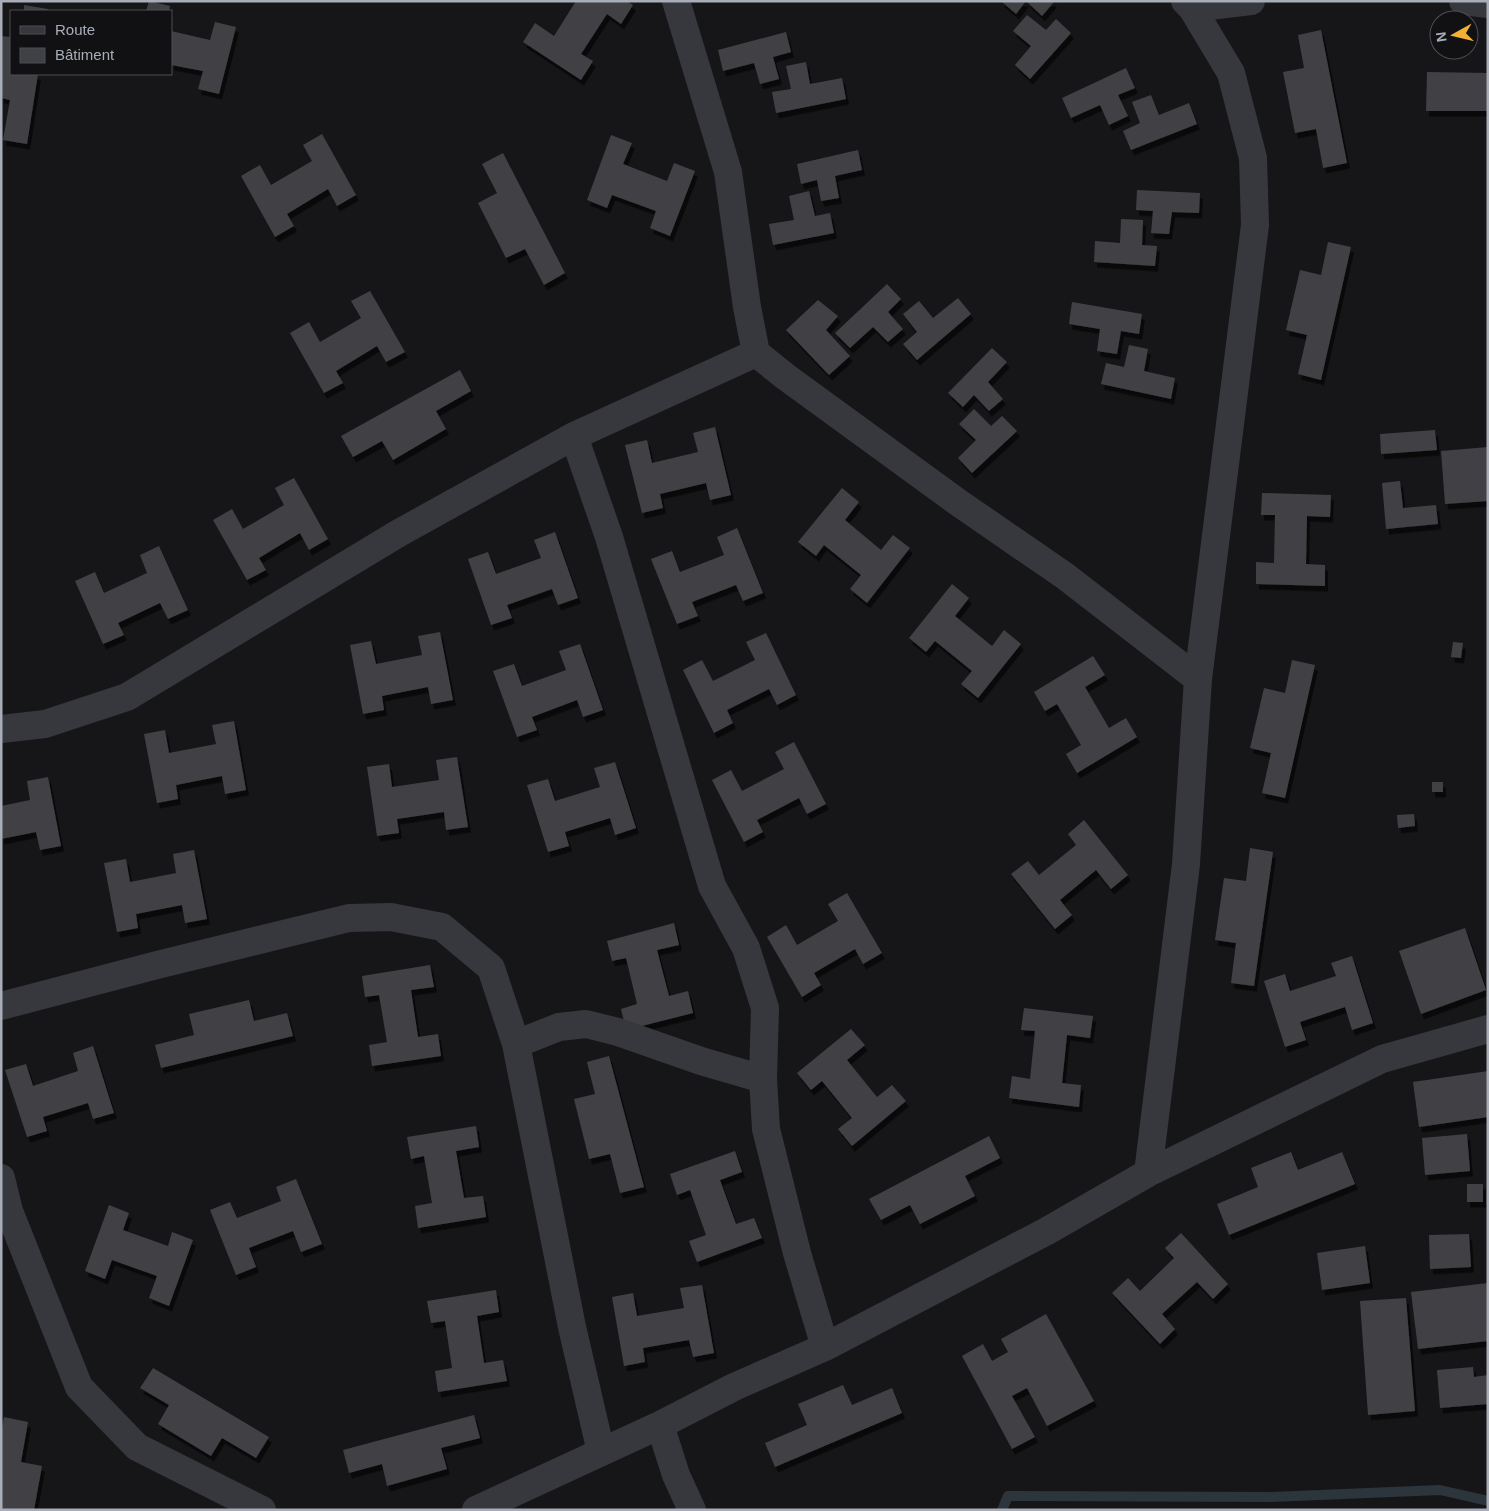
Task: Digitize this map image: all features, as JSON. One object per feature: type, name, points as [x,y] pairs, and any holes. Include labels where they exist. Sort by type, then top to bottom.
[{"type":"street","points":[[676,1],[728,172],[746,308],[756,353],[959,503],[1065,576],[1198,679]]},
{"type":"street","points":[[1148,1173],[1186,864],[1198,679],[1255,225],[1253,158],[1231,72],[1188,5],[1251,1]]},
{"type":"street","points":[[1463,1],[1488,4]]},
{"type":"street","points":[[1,729],[45,724],[128,697],[399,533],[574,436],[756,353]]},
{"type":"street","points":[[574,436],[609,537],[712,886],[746,948],[765,1008],[763,1078],[766,1129],[797,1253],[825,1346]]},
{"type":"street","points":[[1,1006],[157,965],[349,918],[391,917],[442,927],[491,968],[516,1044],[572,1327],[601,1452]]},
{"type":"street","points":[[516,1044],[559,1027],[586,1024],[618,1032],[702,1061],[763,1078]]},
{"type":"street","points":[[476,1510],[660,1425],[734,1387],[825,1346],[1047,1231],[1148,1173],[1382,1059],[1488,1029]]},
{"type":"street","points":[[1,1178],[9,1211],[79,1387],[138,1447],[262,1510]]},
{"type":"street","points":[[660,1425],[676,1475],[692,1510]]},
{"type":"building","points":[[149,1],[170,6],[169,10],[146,10]]},
{"type":"building","points":[[576,1],[627,1],[633,5],[621,24],[607,14],[581,54],[593,61],[581,80],[523,42],[535,23],[554,36]]},
{"type":"building","points":[[1001,1],[1026,1],[1016,14]]},
{"type":"building","points":[[1026,1],[1053,1],[1054,2],[1042,16]]},
{"type":"building","points":[[24,5],[48,9],[48,10],[24,10]]},
{"type":"building","points":[[1027,15],[1046,30],[1056,19],[1071,33],[1030,79],[1015,65],[1031,46],[1013,31]]},
{"type":"building","points":[[215,22],[236,27],[219,94],[198,89],[203,71],[172,65],[172,31],[210,40]]},
{"type":"building","points":[[1321,30],[1347,163],[1323,168],[1316,129],[1295,133],[1283,72],[1304,68],[1298,35]]},
{"type":"building","points":[[786,32],[791,52],[773,57],[779,79],[760,84],[754,63],[723,71],[718,50]]},
{"type":"building","points":[[1,36],[10,37],[10,75],[38,75],[27,144],[3,140],[10,100],[1,98]]},
{"type":"building","points":[[806,62],[810,84],[842,78],[846,99],[776,113],[772,92],[791,89],[786,66]]},
{"type":"building","points":[[1126,68],[1135,88],[1118,95],[1128,116],[1109,125],[1100,105],[1071,118],[1062,98]]},
{"type":"building","points":[[1427,72],[1488,73],[1488,111],[1426,111]]},
{"type":"building","points":[[1151,95],[1159,115],[1189,103],[1197,124],[1131,150],[1123,131],[1140,123],[1132,102]]},
{"type":"building","points":[[322,134],[356,195],[337,206],[328,189],[287,214],[294,226],[275,237],[241,176],[260,165],[271,185],[312,161],[303,145]]},
{"type":"building","points":[[611,135],[632,143],[623,164],[667,181],[674,163],[695,171],[670,236],[650,228],[656,211],[612,195],[607,208],[587,200]]},
{"type":"building","points":[[858,150],[862,170],[835,176],[839,198],[821,201],[817,180],[801,184],[797,164]]},
{"type":"building","points":[[503,153],[565,273],[544,285],[525,249],[506,258],[478,203],[497,193],[482,164]]},
{"type":"building","points":[[1137,190],[1200,193],[1199,213],[1172,212],[1169,234],[1151,233],[1153,211],[1136,210]]},
{"type":"building","points":[[809,191],[815,216],[830,213],[834,233],[773,245],[769,224],[794,220],[789,196]]},
{"type":"building","points":[[1121,219],[1143,220],[1142,245],[1157,246],[1155,266],[1094,262],[1095,241],[1120,243]]},
{"type":"building","points":[[1328,242],[1351,247],[1321,380],[1298,374],[1307,335],[1286,330],[1300,270],[1321,275]]},
{"type":"building","points":[[887,284],[901,299],[888,312],[903,329],[888,342],[873,327],[850,348],[835,333]]},
{"type":"building","points":[[370,291],[405,352],[386,362],[377,346],[336,371],[343,383],[324,393],[290,333],[309,322],[320,342],[361,318],[351,301]]},
{"type":"building","points":[[958,298],[971,314],[917,360],[903,344],[917,332],[903,314],[919,301],[933,318]]},
{"type":"building","points":[[818,300],[838,316],[826,330],[850,356],[829,375],[786,330]]},
{"type":"building","points":[[1072,302],[1142,314],[1139,334],[1121,331],[1117,354],[1097,351],[1100,329],[1069,324]]},
{"type":"building","points":[[1129,345],[1148,349],[1144,371],[1175,378],[1171,399],[1101,384],[1106,363],[1124,367]]},
{"type":"building","points":[[992,348],[1007,362],[988,382],[1003,399],[989,411],[974,395],[963,407],[948,393]]},
{"type":"building","points":[[460,370],[471,391],[436,411],[446,429],[393,460],[382,441],[353,457],[341,436]]},
{"type":"building","points":[[974,409],[991,426],[1002,416],[1017,431],[972,473],[958,458],[976,440],[959,424]]},
{"type":"building","points":[[715,427],[731,495],[710,500],[706,483],[660,494],[663,508],[642,513],[625,445],[647,440],[652,463],[698,452],[693,433]]},
{"type":"building","points":[[1435,430],[1437,450],[1381,454],[1380,434]]},
{"type":"building","points":[[1488,447],[1488,501],[1445,504],[1441,451]]},
{"type":"building","points":[[294,478],[328,539],[309,550],[300,533],[259,558],[266,570],[247,580],[213,520],[232,509],[243,529],[284,505],[275,488]]},
{"type":"building","points":[[1400,481],[1403,508],[1436,505],[1438,524],[1386,529],[1382,483]]},
{"type":"building","points":[[842,488],[859,502],[845,520],[881,550],[893,535],[910,548],[867,603],[850,589],[861,575],[824,545],[816,556],[798,542]]},
{"type":"building","points":[[1262,493],[1331,495],[1330,517],[1307,516],[1306,564],[1325,565],[1325,586],[1256,584],[1256,562],[1274,563],[1275,515],[1261,515]]},
{"type":"building","points":[[737,528],[763,593],[743,601],[736,585],[692,602],[698,616],[677,624],[651,559],[672,551],[680,572],[724,555],[717,537]]},
{"type":"building","points":[[555,532],[578,598],[558,605],[552,589],[507,605],[512,618],[491,625],[468,559],[488,552],[496,574],[541,558],[534,540]]},
{"type":"building","points":[[159,546],[188,610],[168,619],[160,603],[118,623],[124,635],[103,644],[75,581],[95,572],[104,593],[147,573],[140,555]]},
{"type":"building","points":[[952,584],[969,598],[955,616],[992,646],[1004,630],[1021,644],[978,698],[961,684],[972,671],[935,641],[926,652],[909,638]]},
{"type":"building","points":[[440,632],[453,700],[431,704],[428,687],[382,696],[384,710],[363,714],[350,645],[371,641],[376,664],[422,655],[418,636]]},
{"type":"building","points":[[766,633],[796,695],[777,705],[769,689],[727,710],[733,723],[714,733],[683,670],[702,660],[713,681],[755,660],[746,642]]},
{"type":"building","points":[[1453,642],[1463,643],[1461,658],[1451,657]]},
{"type":"building","points":[[580,644],[603,710],[583,717],[577,700],[532,717],[537,730],[517,737],[493,671],[514,664],[522,686],[566,670],[559,651]]},
{"type":"building","points":[[1093,656],[1105,675],[1085,687],[1109,728],[1126,718],[1137,737],[1077,773],[1066,754],[1081,745],[1057,704],[1045,711],[1034,692]]},
{"type":"building","points":[[1292,660],[1315,665],[1285,798],[1262,793],[1271,753],[1250,748],[1264,688],[1285,693]]},
{"type":"building","points":[[234,721],[246,790],[225,794],[222,776],[176,785],[178,799],[157,803],[144,734],[165,730],[169,753],[216,744],[212,725]]},
{"type":"building","points":[[794,742],[826,804],[807,814],[799,798],[757,820],[763,832],[744,842],[712,780],[731,770],[742,791],[784,769],[775,752]]},
{"type":"building","points":[[457,757],[468,827],[446,830],[444,812],[397,819],[399,833],[377,836],[367,767],[389,764],[392,787],[439,780],[436,760]]},
{"type":"building","points":[[615,762],[636,828],[615,835],[610,818],[565,832],[569,846],[548,852],[527,785],[548,779],[555,801],[600,787],[594,768]]},
{"type":"building","points":[[48,777],[61,846],[40,850],[36,832],[1,839],[1,806],[30,800],[27,781]]},
{"type":"building","points":[[1432,782],[1443,782],[1443,792],[1432,792]]},
{"type":"building","points":[[1414,814],[1415,826],[1398,828],[1397,815]]},
{"type":"building","points":[[1084,820],[1128,875],[1111,889],[1096,870],[1060,900],[1072,915],[1055,929],[1011,874],[1028,861],[1039,875],[1076,845],[1068,834]]},
{"type":"building","points":[[1250,848],[1273,852],[1254,986],[1231,983],[1236,943],[1215,940],[1224,878],[1246,881]]},
{"type":"building","points":[[194,850],[207,919],[185,923],[182,905],[136,914],[138,928],[117,932],[104,863],[126,859],[130,882],[176,873],[173,854]]},
{"type":"building","points":[[847,893],[882,953],[863,964],[855,949],[814,973],[821,985],[802,997],[767,937],[786,925],[797,945],[838,921],[828,904]]},
{"type":"building","points":[[674,923],[679,945],[657,950],[669,996],[688,991],[693,1013],[626,1030],[621,1009],[637,1004],[626,958],[612,961],[607,941]]},
{"type":"building","points":[[1465,928],[1486,990],[1421,1014],[1399,951]]},
{"type":"building","points":[[1352,956],[1373,1023],[1352,1030],[1345,1007],[1300,1022],[1306,1040],[1285,1047],[1264,981],[1285,974],[1290,991],[1336,976],[1331,963]]},
{"type":"building","points":[[430,965],[434,987],[411,990],[418,1037],[438,1034],[441,1056],[372,1066],[369,1045],[387,1042],[379,995],[365,997],[362,976]]},
{"type":"building","points":[[249,1000],[254,1021],[287,1013],[293,1036],[161,1068],[155,1045],[194,1035],[189,1014]]},
{"type":"building","points":[[1024,1008],[1093,1016],[1090,1038],[1067,1035],[1062,1083],[1081,1085],[1079,1107],[1009,1098],[1012,1076],[1030,1079],[1035,1031],[1021,1030]]},
{"type":"building","points":[[851,1029],[865,1045],[847,1060],[877,1097],[892,1085],[906,1101],[852,1146],[838,1129],[852,1118],[822,1081],[811,1090],[797,1073]]},
{"type":"building","points":[[93,1046],[114,1113],[93,1119],[88,1103],[43,1117],[47,1131],[27,1137],[5,1070],[26,1064],[33,1086],[78,1071],[73,1053]]},
{"type":"building","points":[[609,1056],[644,1187],[620,1193],[610,1154],[589,1159],[574,1099],[595,1094],[587,1062]]},
{"type":"building","points":[[1488,1071],[1488,1117],[1419,1127],[1413,1082]]},
{"type":"building","points":[[476,1126],[479,1147],[456,1151],[464,1198],[483,1196],[486,1217],[418,1228],[415,1206],[432,1203],[424,1156],[411,1159],[407,1137]]},
{"type":"building","points":[[1467,1134],[1470,1171],[1425,1175],[1422,1138]]},
{"type":"building","points":[[989,1136],[1000,1158],[965,1176],[975,1196],[920,1224],[910,1205],[881,1220],[869,1199]]},
{"type":"building","points":[[735,1151],[742,1172],[720,1180],[736,1224],[754,1218],[762,1238],[697,1262],[689,1241],[706,1235],[690,1190],[677,1195],[670,1174]]},
{"type":"building","points":[[1291,1152],[1298,1170],[1342,1152],[1355,1184],[1229,1235],[1217,1204],[1258,1187],[1251,1168]]},
{"type":"building","points":[[296,1179],[322,1244],[301,1252],[293,1231],[249,1248],[256,1267],[236,1275],[210,1210],[230,1202],[237,1218],[281,1201],[276,1187]]},
{"type":"building","points":[[1467,1184],[1483,1184],[1483,1202],[1467,1202]]},
{"type":"building","points":[[109,1205],[129,1213],[123,1230],[168,1246],[172,1232],[193,1240],[169,1306],[149,1298],[157,1276],[112,1260],[105,1279],[85,1271]]},
{"type":"building","points":[[1181,1233],[1228,1284],[1213,1299],[1197,1282],[1162,1314],[1175,1329],[1160,1344],[1112,1293],[1128,1278],[1140,1291],[1174,1258],[1165,1248]]},
{"type":"building","points":[[1469,1234],[1471,1267],[1430,1269],[1429,1235]]},
{"type":"building","points":[[1365,1246],[1370,1283],[1322,1290],[1317,1253]]},
{"type":"building","points":[[1488,1283],[1488,1341],[1418,1349],[1411,1292]]},
{"type":"building","points":[[702,1285],[714,1353],[693,1357],[689,1340],[643,1348],[645,1362],[624,1366],[612,1297],[633,1293],[637,1316],[684,1308],[680,1288]]},
{"type":"building","points":[[496,1290],[499,1312],[477,1316],[484,1363],[503,1360],[507,1381],[438,1392],[435,1371],[452,1368],[445,1321],[431,1323],[427,1301]]},
{"type":"building","points":[[1406,1298],[1415,1411],[1368,1415],[1360,1301]]},
{"type":"building","points":[[1046,1314],[1094,1401],[1047,1426],[1027,1388],[1012,1396],[1035,1437],[1012,1449],[962,1356],[983,1344],[992,1361],[1008,1352],[1001,1339]]},
{"type":"building","points":[[1473,1367],[1474,1377],[1488,1375],[1488,1404],[1440,1408],[1437,1370]]},
{"type":"building","points":[[153,1368],[269,1437],[256,1458],[222,1438],[211,1456],[158,1424],[169,1405],[140,1388]]},
{"type":"building","points":[[843,1385],[852,1405],[892,1388],[902,1413],[775,1467],[765,1443],[807,1425],[798,1404]]},
{"type":"building","points":[[474,1415],[480,1438],[441,1448],[447,1469],[387,1486],[382,1464],[349,1473],[343,1450]]},
{"type":"building","points":[[4,1417],[28,1422],[21,1462],[42,1466],[34,1510],[1,1510],[1,1434]]},
{"type":"waterway","points":[[1002,1510],[1008,1496],[1271,1497],[1440,1490],[1488,1501]]}]
